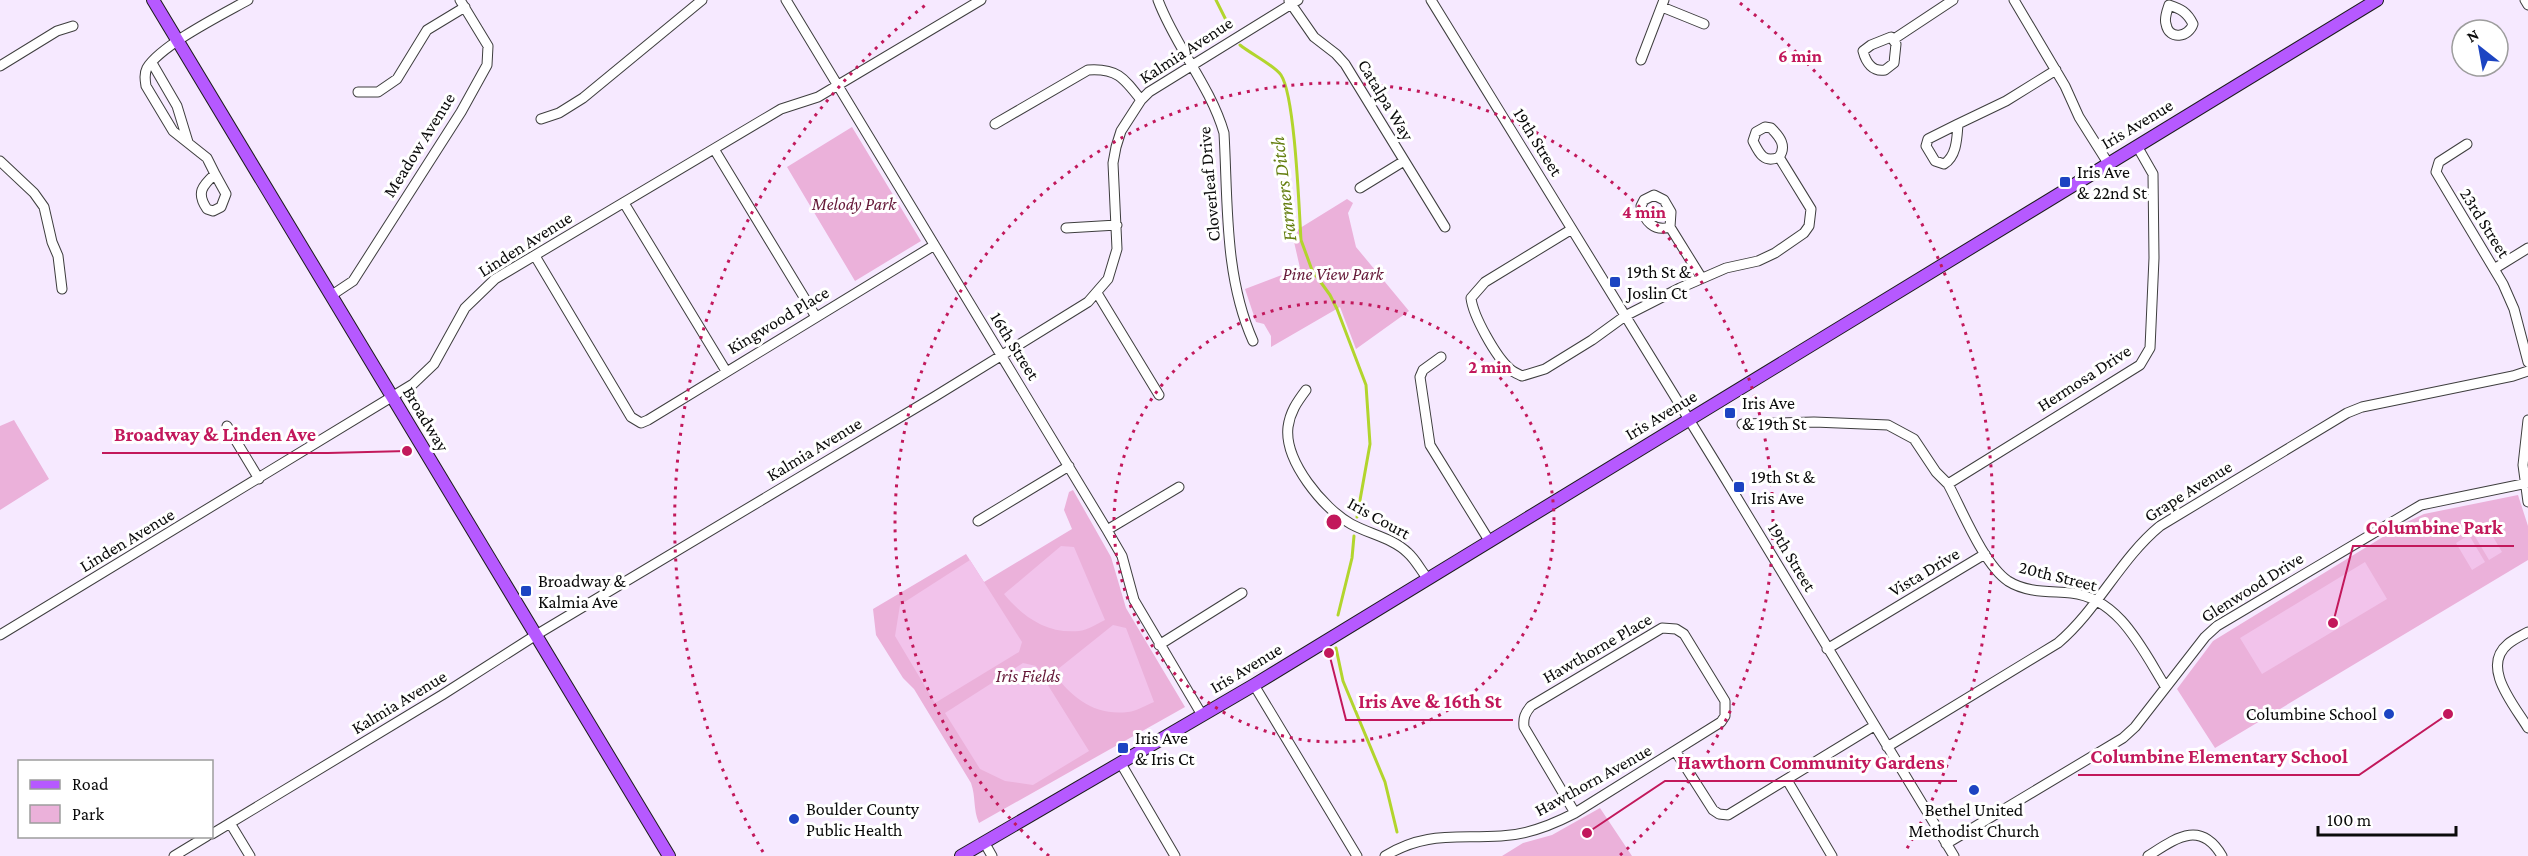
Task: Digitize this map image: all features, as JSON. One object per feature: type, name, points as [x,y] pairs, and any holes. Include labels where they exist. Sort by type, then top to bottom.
[{"type":"main road","name":"Broadway","points":[[153,0],[669,856]]},
{"type":"main road","name":"Iris Avenue","points":[[961,856],[1254,685],[2377,0]]},
{"type":"street","points":[[215,174],[207,158],[173,131],[146,86],[147,69],[178,41],[248,0]]},
{"type":"street","points":[[541,119],[559,113],[583,98],[702,0]]},
{"type":"street","name":"16th Street","points":[[786,0],[1107,530],[1122,556],[1134,600],[1202,715]]},
{"type":"street","name":"Linden Avenue","points":[[0,635],[413,384],[434,364],[462,313],[473,299],[495,279],[781,110],[818,97],[837,87],[981,0]]},
{"type":"street","name":"Cloverleaf Drive","points":[[1158,0],[1169,27],[1218,112],[1224,132],[1232,273],[1238,301],[1253,340]]},
{"type":"street","name":"19th Street","points":[[1431,0],[1953,856]]},
{"type":"street","points":[[1894,39],[1953,0]]},
{"type":"street","points":[[2014,0],[2056,70],[2079,117],[2108,163]]},
{"type":"street","points":[[2525,0],[2528,5]]},
{"type":"street","name":"Kalmia Avenue","points":[[213,833],[442,695],[536,635],[1088,302],[1108,279],[1114,264],[1117,249],[1117,225],[1113,163],[1121,131],[1141,100],[1149,92],[1292,1]]},
{"type":"street","name":"Catalpa Way","points":[[1292,1],[1314,37],[1345,64],[1445,226]]},
{"type":"street","points":[[1641,60],[1663,3],[1704,24]]},
{"type":"street","points":[[358,92],[378,92],[397,79],[427,30],[462,4]]},
{"type":"street","name":"Meadow Avenue","points":[[332,296],[354,281],[487,65],[488,46],[462,4]]},
{"type":"street","points":[[0,66],[57,31],[72,26]]},
{"type":"street","points":[[152,63],[177,106],[188,142]]},
{"type":"street","points":[[995,124],[1088,70],[1103,69],[1113,72],[1126,80],[1141,100]]},
{"type":"street","points":[[1958,124],[2006,101],[2056,70]]},
{"type":"street","name":"23rd Street","points":[[2467,144],[2439,162],[2436,170],[2438,177],[2494,269],[2514,309],[2525,343],[2528,362]]},
{"type":"street","name":"Hermosa Drive","points":[[1948,484],[2140,365],[2146,357],[2151,339],[2153,298],[2153,183],[2150,167],[2137,146]]},
{"type":"street","points":[[714,149],[816,317]]},
{"type":"street","points":[[1572,229],[1485,282],[1470,298],[1476,317],[1502,359],[1510,370],[1522,376],[1545,369],[1625,316],[1701,277],[1775,254],[1804,233],[1809,226],[1811,209],[1779,157]]},
{"type":"street","points":[[0,161],[34,192],[44,207],[52,242],[58,256],[62,289]]},
{"type":"street","points":[[1360,188],[1404,161]]},
{"type":"street","points":[[624,203],[726,371]]},
{"type":"street","points":[[1066,228],[1117,225]]},
{"type":"street","points":[[1670,227],[1701,277]]},
{"type":"street","name":"Kingwood Place","points":[[535,256],[631,417],[641,423],[933,246]]},
{"type":"street","points":[[2494,269],[2528,248]]},
{"type":"street","points":[[1097,293],[1159,395]]},
{"type":"street","points":[[1441,357],[1423,370],[1420,377],[1428,436],[1490,542]]},
{"type":"street","name":"Grape Avenue","points":[[1887,747],[2058,643],[2077,625],[2142,541],[2160,526],[2347,413],[2362,407],[2528,371]]},
{"type":"street","name":"Iris Court","points":[[1306,390],[1293,409],[1288,438],[1295,459],[1310,485],[1328,507],[1349,523],[1396,544],[1408,553],[1428,579]]},
{"type":"street","points":[[2528,420],[2523,465],[2528,502]]},
{"type":"street","name":"Vista Drive","points":[[1742,424],[1814,422],[1888,425],[1914,439],[1936,472],[1948,484],[1985,554],[1827,649]]},
{"type":"street","points":[[227,426],[259,478]]},
{"type":"street","points":[[978,520],[1069,466]]},
{"type":"street","name":"Glenwood Drive","points":[[1946,844],[2123,738],[2135,727],[2205,637],[2217,626],[2421,505],[2526,484]]},
{"type":"street","points":[[1107,530],[1179,487]]},
{"type":"street","name":"20th Street","points":[[1985,554],[1997,571],[2019,587],[2037,591],[2074,593],[2096,600],[2121,619],[2133,633],[2165,686]]},
{"type":"street","points":[[1159,645],[1242,593]]},
{"type":"street","name":"Hawthorne Place","points":[[1575,813],[1524,728],[1525,714],[1532,706],[1558,690],[1662,628],[1670,627],[1684,634],[1725,701],[1726,708],[1721,722],[1676,752]]},
{"type":"street","points":[[2528,632],[2507,645],[2497,661],[2497,674],[2500,682],[2528,728]]},
{"type":"street","points":[[1254,685],[1358,856]]},
{"type":"street","points":[[1676,752],[1713,810],[1719,814],[1732,813],[1874,726]]},
{"type":"street","name":"Hawthorn Avenue","points":[[1385,856],[1415,841],[1430,838],[1503,836],[1532,831],[1575,813],[1676,752]]},
{"type":"street","points":[[1120,762],[1175,856]]},
{"type":"street","points":[[1787,780],[1832,856]]},
{"type":"street","points":[[230,823],[250,856]]},
{"type":"street","points":[[2148,856],[2174,839],[2193,834],[2208,840],[2222,856]]},
{"type":"street","points":[[174,856],[205,838]]},
{"type":"street","points":[[984,842],[992,856]]},
{"type":"green space","name":"Melody Park","points":[[852,127],[921,241],[855,281],[787,167]]},
{"type":"green space","name":"Pine View Park","points":[[1347,199],[1353,203],[1348,213],[1356,247],[1409,311],[1356,349],[1340,307],[1271,347],[1271,336],[1264,324],[1256,322],[1245,289],[1300,268],[1292,233]]},
{"type":"green space","points":[[14,420],[49,479],[0,510],[0,426]]},
{"type":"green space","name":"Iris Fields","points":[[1073,490],[1111,557],[1126,608],[1185,707],[979,823],[971,783],[914,689],[903,678],[876,635],[873,609],[966,554],[984,582],[1072,529],[1064,510],[1069,492]]},
{"type":"green space","points":[[2518,495],[2528,526],[2528,560],[2215,748],[2177,689],[2213,641],[2409,521],[2424,514]]},
{"type":"green space","points":[[2486,525],[2502,552],[2489,560],[2473,533]]},
{"type":"green space","points":[[2469,535],[2485,562],[2472,570],[2456,543]]},
{"type":"green space","points":[[1061,546],[1074,547],[1105,620],[1092,627],[1067,631],[1046,627],[1019,610],[1004,594]]},
{"type":"green space","points":[[970,560],[1022,642],[1019,652],[935,703],[895,636],[900,605]]},
{"type":"green space","points":[[2365,562],[2387,599],[2262,674],[2240,638]]},
{"type":"green space","points":[[1113,625],[1126,628],[1154,702],[1131,711],[1116,712],[1095,708],[1068,690],[1053,673]]},
{"type":"green space","points":[[1023,663],[1036,666],[1089,751],[1033,785],[1005,781],[980,769],[945,713]]},
{"type":"green space","points":[[1600,808],[1632,856],[1502,856],[1523,843],[1552,835]]},
{"type":"waterway","name":"Farmers Ditch","points":[[1216,0],[1230,28]]},
{"type":"waterway","name":"Farmers Ditch","points":[[1240,45],[1278,71],[1286,87],[1296,153],[1301,240],[1312,270],[1337,309],[1366,385],[1370,444],[1357,517]]},
{"type":"waterway","name":"Farmers Ditch","points":[[1338,615],[1352,558],[1354,536]]},
{"type":"waterway","name":"Farmers Ditch","points":[[1336,648],[1343,681],[1385,782],[1397,832]]},
{"type":"place","name":"Iris Ave & 22nd St","points":[[2065,182]]},
{"type":"place","name":"19th St & Joslin Ct","points":[[1615,282]]},
{"type":"place","name":"Iris Ave & 19th St","points":[[1730,413]]},
{"type":"place","name":"Broadway & Linden Ave","points":[[407,451]]},
{"type":"place","name":"19th St & Iris Ave","points":[[1739,487]]},
{"type":"place","name":"Broadway & Kalmia Ave","points":[[526,591]]},
{"type":"place","name":"Columbine Park","points":[[2333,623]]},
{"type":"place","name":"Iris Ave & 16th St","points":[[1329,653]]},
{"type":"place","name":"Columbine School","points":[[2389,714]]},
{"type":"place","name":"Columbine Elementary School","points":[[2448,714]]},
{"type":"place","name":"Iris Ave & Iris Ct","points":[[1123,748]]},
{"type":"place","name":"Bethel United Methodist Church","points":[[1974,790]]},
{"type":"place","name":"Boulder County Public Health","points":[[794,819]]},
{"type":"place","name":"Hawthorn Community Gardens","points":[[1587,833]]}]
